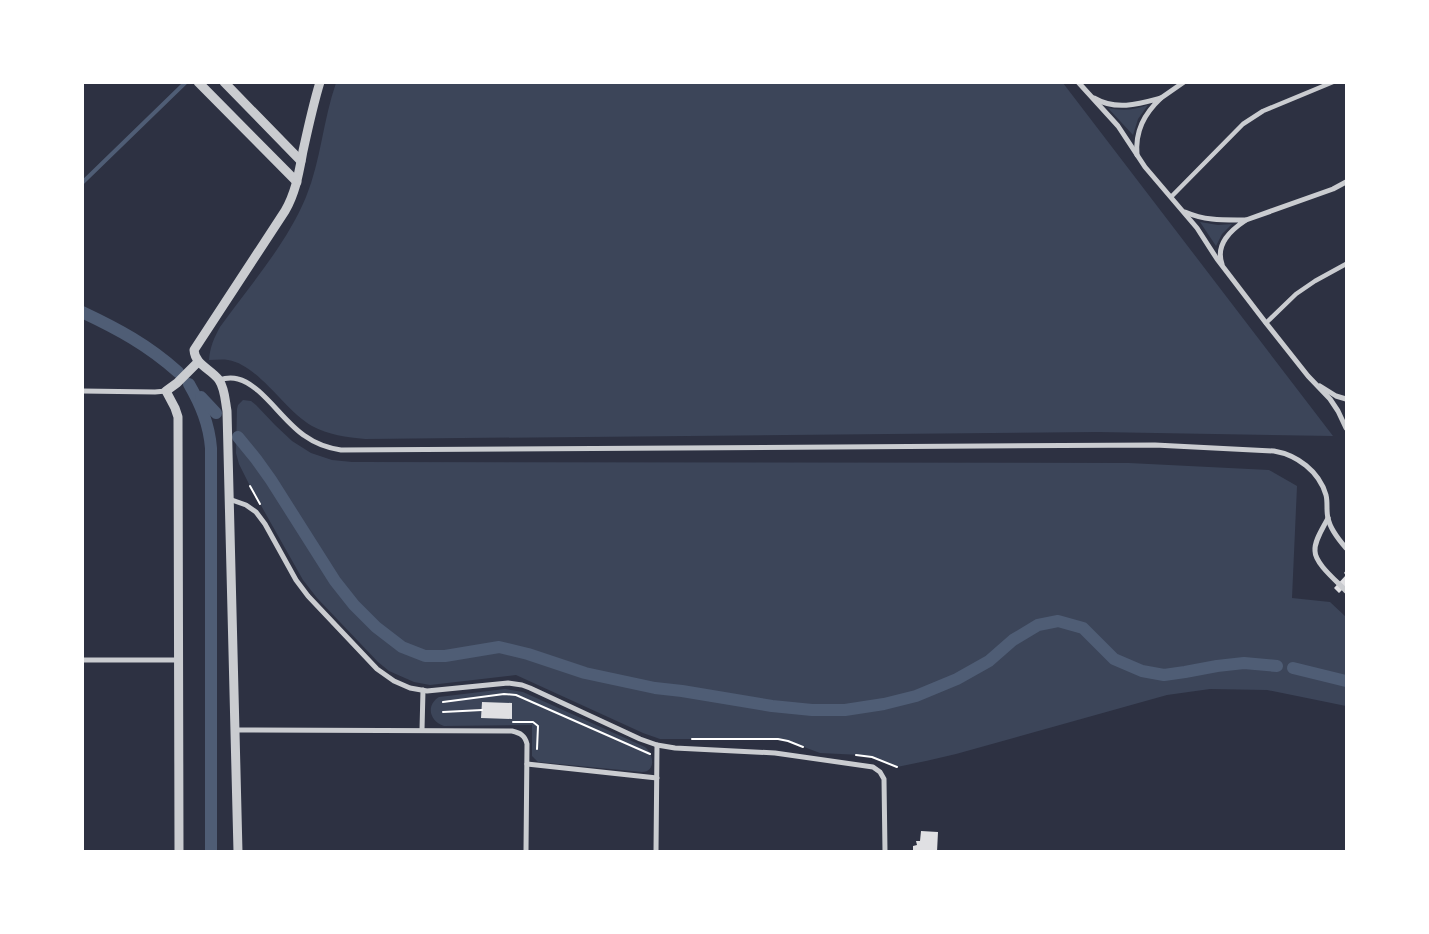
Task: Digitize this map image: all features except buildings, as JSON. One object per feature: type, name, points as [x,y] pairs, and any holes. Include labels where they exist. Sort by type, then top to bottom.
[{"type":"street","points":[[198,82],[297,182]]},
{"type":"street","points":[[224,82],[301,161]]},
{"type":"street","points":[[238,852],[227,411],[224,390],[219,380],[198,362],[194,355],[196,347],[285,211],[292,197],[320,82]]},
{"type":"street","points":[[1078,82],[1118,126],[1137,156],[1197,228],[1224,269],[1313,381],[1330,399],[1346,428]]},
{"type":"street","points":[[1137,156],[1137,137],[1142,121],[1152,106],[1184,82]]},
{"type":"street","points":[[1171,197],[1243,124],[1264,111],[1333,82]]},
{"type":"street","points":[[1088,94],[1104,103],[1121,106],[1140,104],[1161,98]]},
{"type":"street","points":[[1224,269],[1220,255],[1224,240],[1246,220],[1333,189],[1346,182]]},
{"type":"street","points":[[1183,211],[1211,220],[1246,220]]},
{"type":"street","points":[[1266,323],[1296,294],[1346,264]]},
{"type":"street","points":[[82,391],[166,391],[198,362]]},
{"type":"street","points":[[219,380],[231,378],[244,381],[256,389],[305,437],[328,448],[341,450],[1155,445],[1274,451],[1284,453],[1298,460],[1319,480],[1326,495],[1328,518],[1335,534],[1346,548]]},
{"type":"street","points":[[1313,381],[1336,396],[1346,399]]},
{"type":"street","points":[[166,391],[178,417],[179,852]]},
{"type":"street","points":[[229,499],[246,505],[256,512],[302,588],[377,669],[402,685],[434,691],[508,684],[522,685],[657,745],[675,748],[775,753],[873,767],[883,775],[885,783],[885,852]]},
{"type":"street","points":[[1328,518],[1315,547],[1315,556],[1322,567],[1346,591]]},
{"type":"street","points":[[82,660],[179,660]]},
{"type":"street","points":[[422,730],[423,690]]},
{"type":"street","points":[[234,730],[512,731],[523,735],[526,741],[527,764],[526,852]]},
{"type":"street","points":[[656,852],[657,745]]},
{"type":"street","points":[[527,764],[657,778]]},
{"type":"path","points":[[250,486],[264,512]]},
{"type":"path","points":[[443,702],[504,694],[516,695],[650,754],[649,760]]},
{"type":"path","points":[[443,712],[482,710]]},
{"type":"path","points":[[513,722],[533,722],[538,726],[536,756]]},
{"type":"path","points":[[687,739],[778,739],[805,748]]},
{"type":"path","points":[[853,755],[872,757],[897,767]]},
{"type":"shaded area","points":[[336,83],[1063,83],[1333,436],[1098,432],[365,439],[324,432],[312,426],[291,410],[250,370],[228,360],[209,360],[210,351],[220,327],[267,264],[298,215],[311,183]]},
{"type":"shaded area","points":[[1148,105],[1138,119],[1133,135],[1108,108],[1128,110]]},
{"type":"shaded area","points":[[1200,222],[1218,225],[1232,224],[1222,234],[1216,246]]},
{"type":"shaded area","points":[[243,400],[251,401],[292,441],[311,453],[332,460],[352,462],[1129,463],[1269,470],[1297,486],[1292,598],[1330,602],[1346,617],[1346,706],[1267,690],[1210,689],[1167,695],[956,754],[897,767],[861,755],[820,753],[788,741],[769,739],[660,739],[516,675],[430,685],[414,682],[389,671],[378,662],[317,598],[303,580],[239,464],[236,453],[237,409]]},
{"type":"shaded area","points":[[505,689],[523,692],[645,747],[652,758],[650,769],[642,772],[538,762],[532,756],[532,725],[444,726],[432,717],[432,704],[439,697]]},
{"type":"waterway","points":[[82,183],[186,82]]},
{"type":"waterway","points":[[82,312],[132,338],[178,372]]},
{"type":"waterway","points":[[189,384],[204,415],[211,448],[211,852]]},
{"type":"waterway","points":[[201,397],[216,413]]},
{"type":"waterway","points":[[238,437],[271,480],[335,581],[354,605],[376,627],[402,647],[425,656],[445,656],[499,647],[528,654],[585,673],[655,688],[772,706],[812,710],[845,710],[884,704],[916,696],[957,679],[989,661],[1013,640],[1038,625],[1058,621],[1083,628],[1114,659],[1142,671],[1164,675],[1244,663],[1277,666]]},
{"type":"waterway","points":[[1293,668],[1346,681]]}]
